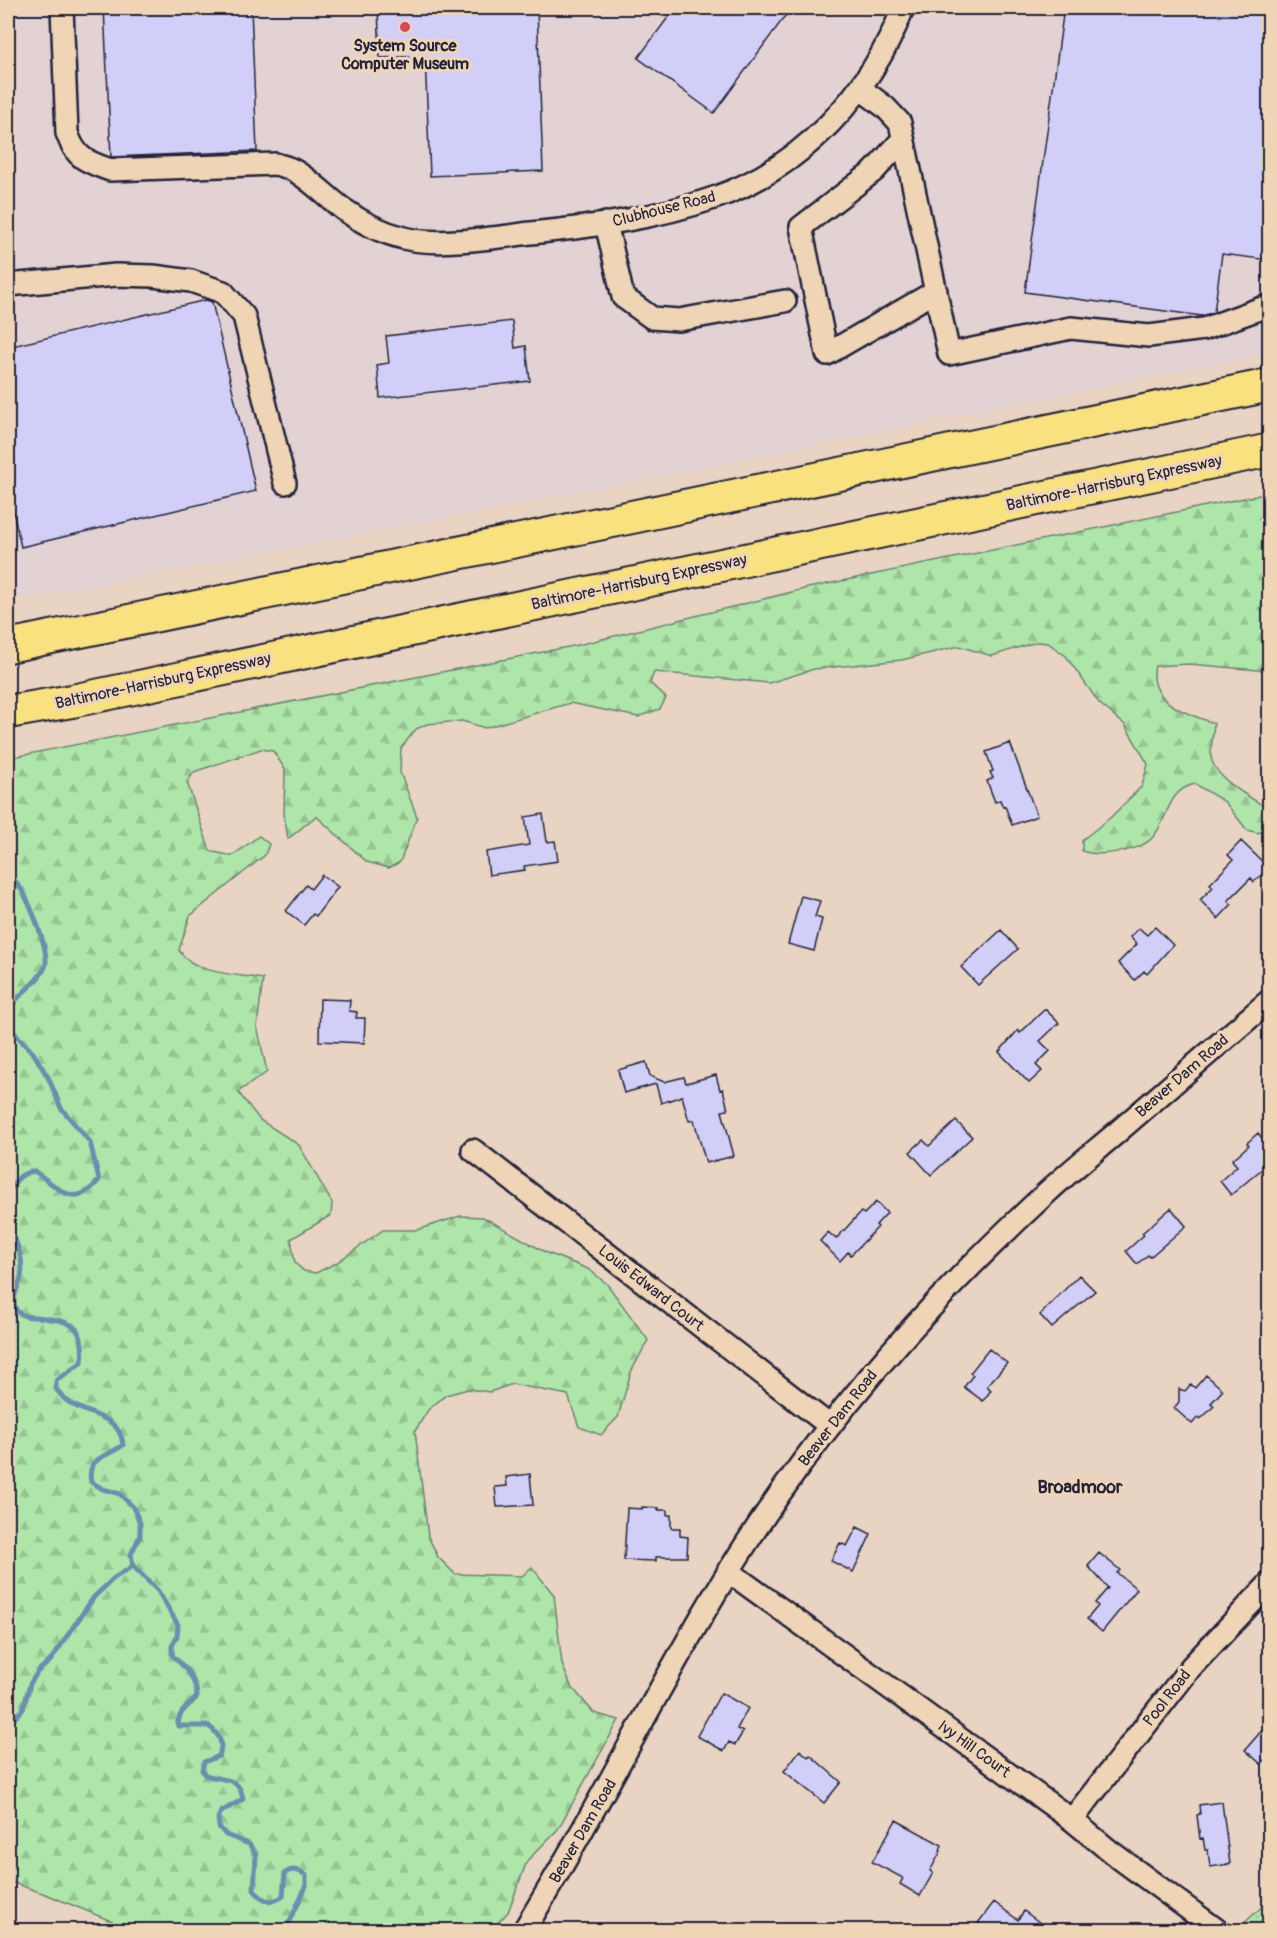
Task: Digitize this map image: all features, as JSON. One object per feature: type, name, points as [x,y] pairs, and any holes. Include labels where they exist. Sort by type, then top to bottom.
[{"type":"highway","points":[[8,646],[1269,385]]},
{"type":"highway","name":"Baltimore-Harrisburg Expressway","points":[[8,712],[72,701],[1269,450]]},
{"type":"street","name":"Clubhouse Road","points":[[62,8],[67,133],[72,148],[85,161],[110,170],[276,164],[293,170],[345,210],[382,231],[407,239],[432,241],[486,238],[606,223],[687,206],[749,183],[795,154],[861,89],[881,58],[903,8]]},
{"type":"street","points":[[861,89],[900,123],[949,354],[1071,328],[1149,336],[1204,329],[1269,305]]},
{"type":"street","points":[[903,139],[874,171],[801,227],[827,354],[936,291]]},
{"type":"street","points":[[606,223],[623,297],[652,318],[679,320],[785,302]]},
{"type":"street","points":[[8,285],[116,275],[153,276],[191,281],[223,292],[244,316],[285,483]]},
{"type":"street","name":"Beaver Dam Road","points":[[524,1930],[567,1861],[667,1677],[728,1571],[781,1492],[830,1426],[919,1320],[1042,1197],[1269,1000]]},
{"type":"street","name":"Louis Edward Court","points":[[473,1150],[830,1426]]},
{"type":"street","name":"Ivy Hill Court","points":[[728,1571],[1072,1820],[1111,1852],[1217,1930]]},
{"type":"street","name":"Pool Road","points":[[1072,1820],[1191,1667],[1269,1583]]},
{"type":"shaded area","points":[[8,8],[1269,8],[1269,352],[655,477],[8,602]]},
{"type":"green space","points":[[1269,493],[1269,671],[1189,664],[1155,666],[1154,678],[1157,689],[1171,705],[1214,723],[1211,756],[1213,764],[1234,787],[1269,809],[1269,827],[1258,833],[1247,830],[1225,802],[1195,784],[1186,787],[1174,798],[1158,830],[1147,842],[1130,850],[1119,852],[1082,851],[1082,840],[1110,818],[1142,786],[1148,764],[1125,725],[1099,703],[1066,656],[1048,643],[1036,642],[992,656],[959,646],[902,660],[814,669],[769,683],[654,672],[650,683],[666,698],[660,709],[638,717],[570,703],[485,728],[462,721],[427,724],[416,729],[401,748],[400,772],[417,817],[400,862],[389,868],[367,862],[316,816],[288,839],[284,814],[285,769],[273,751],[261,749],[194,772],[187,782],[210,851],[232,856],[259,836],[269,844],[265,855],[190,916],[179,950],[186,958],[205,969],[263,979],[257,1026],[267,1072],[238,1092],[260,1120],[299,1145],[332,1203],[331,1215],[291,1239],[295,1263],[304,1271],[316,1273],[336,1263],[383,1230],[417,1230],[460,1216],[483,1217],[545,1252],[588,1269],[607,1284],[648,1340],[631,1372],[618,1417],[601,1435],[579,1427],[568,1395],[512,1384],[490,1392],[468,1389],[446,1395],[428,1410],[415,1431],[428,1536],[438,1557],[455,1574],[522,1576],[532,1567],[554,1595],[562,1664],[571,1686],[594,1713],[619,1720],[558,1829],[527,1861],[508,1912],[491,1930],[133,1930],[48,1895],[8,1883],[8,758],[578,645],[808,588]]},
{"type":"green space","points":[[1269,1900],[1269,1930],[1239,1928]]},
{"type":"building","points":[[104,8],[251,8],[257,151],[111,157]]},
{"type":"building","points":[[378,8],[537,8],[543,171],[430,176],[425,56],[380,58]]},
{"type":"building","points":[[675,8],[791,8],[714,113],[638,58]]},
{"type":"building","points":[[1064,8],[1269,8],[1269,260],[1222,254],[1214,312],[1202,316],[1025,292]]},
{"type":"building","points":[[206,300],[212,302],[256,491],[21,547],[8,488],[8,347]]},
{"type":"building","points":[[512,321],[515,348],[526,346],[530,381],[380,398],[377,365],[389,363],[386,336]]},
{"type":"building","points":[[1010,743],[1037,816],[1012,825],[1005,806],[1003,807],[1000,800],[995,802],[987,781],[993,778],[990,772],[993,771],[986,752]]},
{"type":"building","points":[[543,814],[547,842],[555,841],[558,861],[524,866],[525,870],[489,875],[486,852],[529,845],[525,817]]},
{"type":"building","points":[[1241,841],[1269,868],[1254,882],[1251,878],[1228,901],[1232,904],[1218,919],[1200,900],[1213,887],[1210,884],[1233,860],[1228,855]]},
{"type":"building","points":[[322,875],[338,887],[316,916],[313,914],[304,925],[286,911],[306,885],[311,889]]},
{"type":"building","points":[[801,896],[820,901],[815,917],[822,919],[814,951],[788,944]]},
{"type":"building","points":[[1155,927],[1173,945],[1147,974],[1144,971],[1135,980],[1118,963],[1137,944],[1130,937],[1139,928],[1147,935]]},
{"type":"building","points":[[1001,930],[1018,949],[978,985],[961,967]]},
{"type":"building","points":[[320,999],[350,1000],[349,1011],[357,1012],[356,1018],[365,1018],[364,1043],[319,1041]]},
{"type":"building","points":[[1045,1009],[1059,1023],[1040,1041],[1050,1051],[1036,1065],[1042,1071],[1029,1083],[999,1052],[1018,1030],[1020,1033]]},
{"type":"building","points":[[646,1062],[650,1076],[664,1082],[684,1077],[686,1083],[716,1075],[720,1090],[723,1089],[728,1110],[722,1111],[734,1156],[706,1163],[694,1120],[689,1121],[682,1096],[661,1103],[656,1084],[624,1093],[618,1070]]},
{"type":"building","points":[[956,1121],[972,1137],[931,1175],[910,1152],[923,1140],[929,1146]]},
{"type":"building","points":[[1258,1133],[1269,1147],[1269,1163],[1231,1195],[1220,1181],[1237,1166],[1232,1160],[1249,1145],[1247,1143]]},
{"type":"building","points":[[876,1202],[887,1213],[876,1225],[878,1227],[851,1255],[848,1252],[840,1261],[820,1241],[828,1232],[836,1239],[861,1212],[864,1214]]},
{"type":"building","points":[[1171,1208],[1186,1226],[1150,1257],[1148,1255],[1137,1264],[1126,1251],[1144,1235],[1142,1233]]},
{"type":"building","points":[[1079,1275],[1095,1291],[1052,1328],[1040,1315]]},
{"type":"building","points":[[989,1349],[1007,1363],[987,1386],[991,1390],[983,1401],[964,1387],[973,1375],[970,1373]]},
{"type":"building","points":[[1206,1375],[1223,1390],[1211,1403],[1214,1406],[1192,1424],[1174,1408],[1179,1402],[1179,1389],[1185,1391],[1191,1384],[1195,1388]]},
{"type":"building","points":[[530,1474],[533,1505],[497,1507],[495,1487],[507,1486],[506,1477]]},
{"type":"building","points":[[642,1507],[667,1510],[667,1515],[671,1515],[671,1528],[680,1528],[680,1536],[688,1537],[687,1557],[656,1557],[656,1561],[624,1560],[627,1508],[642,1509]]},
{"type":"building","points":[[857,1527],[871,1534],[853,1572],[831,1561],[840,1543],[847,1546]]},
{"type":"building","points":[[1099,1553],[1120,1570],[1117,1573],[1137,1589],[1102,1632],[1087,1619],[1098,1606],[1095,1603],[1108,1588],[1088,1566]]},
{"type":"building","points":[[721,1693],[748,1708],[737,1729],[743,1732],[735,1745],[729,1742],[724,1751],[697,1736]]},
{"type":"building","points":[[1269,1722],[1269,1754],[1261,1764],[1245,1750]]},
{"type":"building","points":[[800,1750],[808,1757],[810,1755],[841,1782],[824,1803],[784,1771]]},
{"type":"building","points":[[1222,1802],[1230,1864],[1210,1867],[1208,1850],[1205,1850],[1203,1838],[1200,1839],[1197,1815],[1200,1814],[1199,1805]]},
{"type":"building","points":[[896,1820],[942,1845],[930,1871],[933,1873],[920,1896],[900,1884],[903,1878],[872,1862]]},
{"type":"building","points":[[994,1902],[1018,1920],[1024,1911],[1039,1922],[1032,1930],[988,1930],[978,1923]]},
{"type":"waterway","points":[[8,876],[22,891],[38,925],[46,960],[42,973],[16,1000],[8,1014]]},
{"type":"waterway","points":[[8,1026],[34,1054],[49,1079],[61,1108],[90,1142],[99,1180],[82,1194],[74,1195],[67,1194],[34,1171],[18,1178],[8,1193]]},
{"type":"waterway","points":[[8,1229],[17,1245],[22,1264],[21,1277],[14,1299],[15,1308],[26,1316],[66,1322],[78,1331],[81,1339],[82,1362],[56,1381],[56,1389],[74,1406],[109,1421],[121,1435],[123,1445],[95,1462],[90,1473],[91,1482],[103,1489],[120,1494],[133,1507],[140,1523],[140,1536],[131,1554],[133,1566],[158,1591],[178,1625],[172,1655],[193,1679],[197,1697],[181,1713],[178,1726],[209,1726],[213,1729],[220,1739],[219,1756],[204,1762],[202,1770],[205,1775],[234,1783],[241,1792],[243,1799],[221,1812],[218,1818],[219,1827],[226,1835],[249,1844],[256,1855],[254,1890],[264,1899],[271,1901],[283,1896],[285,1873],[296,1870],[306,1875],[306,1886],[286,1930]]},
{"type":"waterway","points":[[8,1725],[23,1709],[30,1684],[38,1671],[50,1661],[94,1597],[114,1578],[133,1566]]},
{"type":"place","name":"System Source Computer Museum","points":[[405,27]]},
{"type":"district","name":"Broadmoor","points":[[1080,1487]]}]
